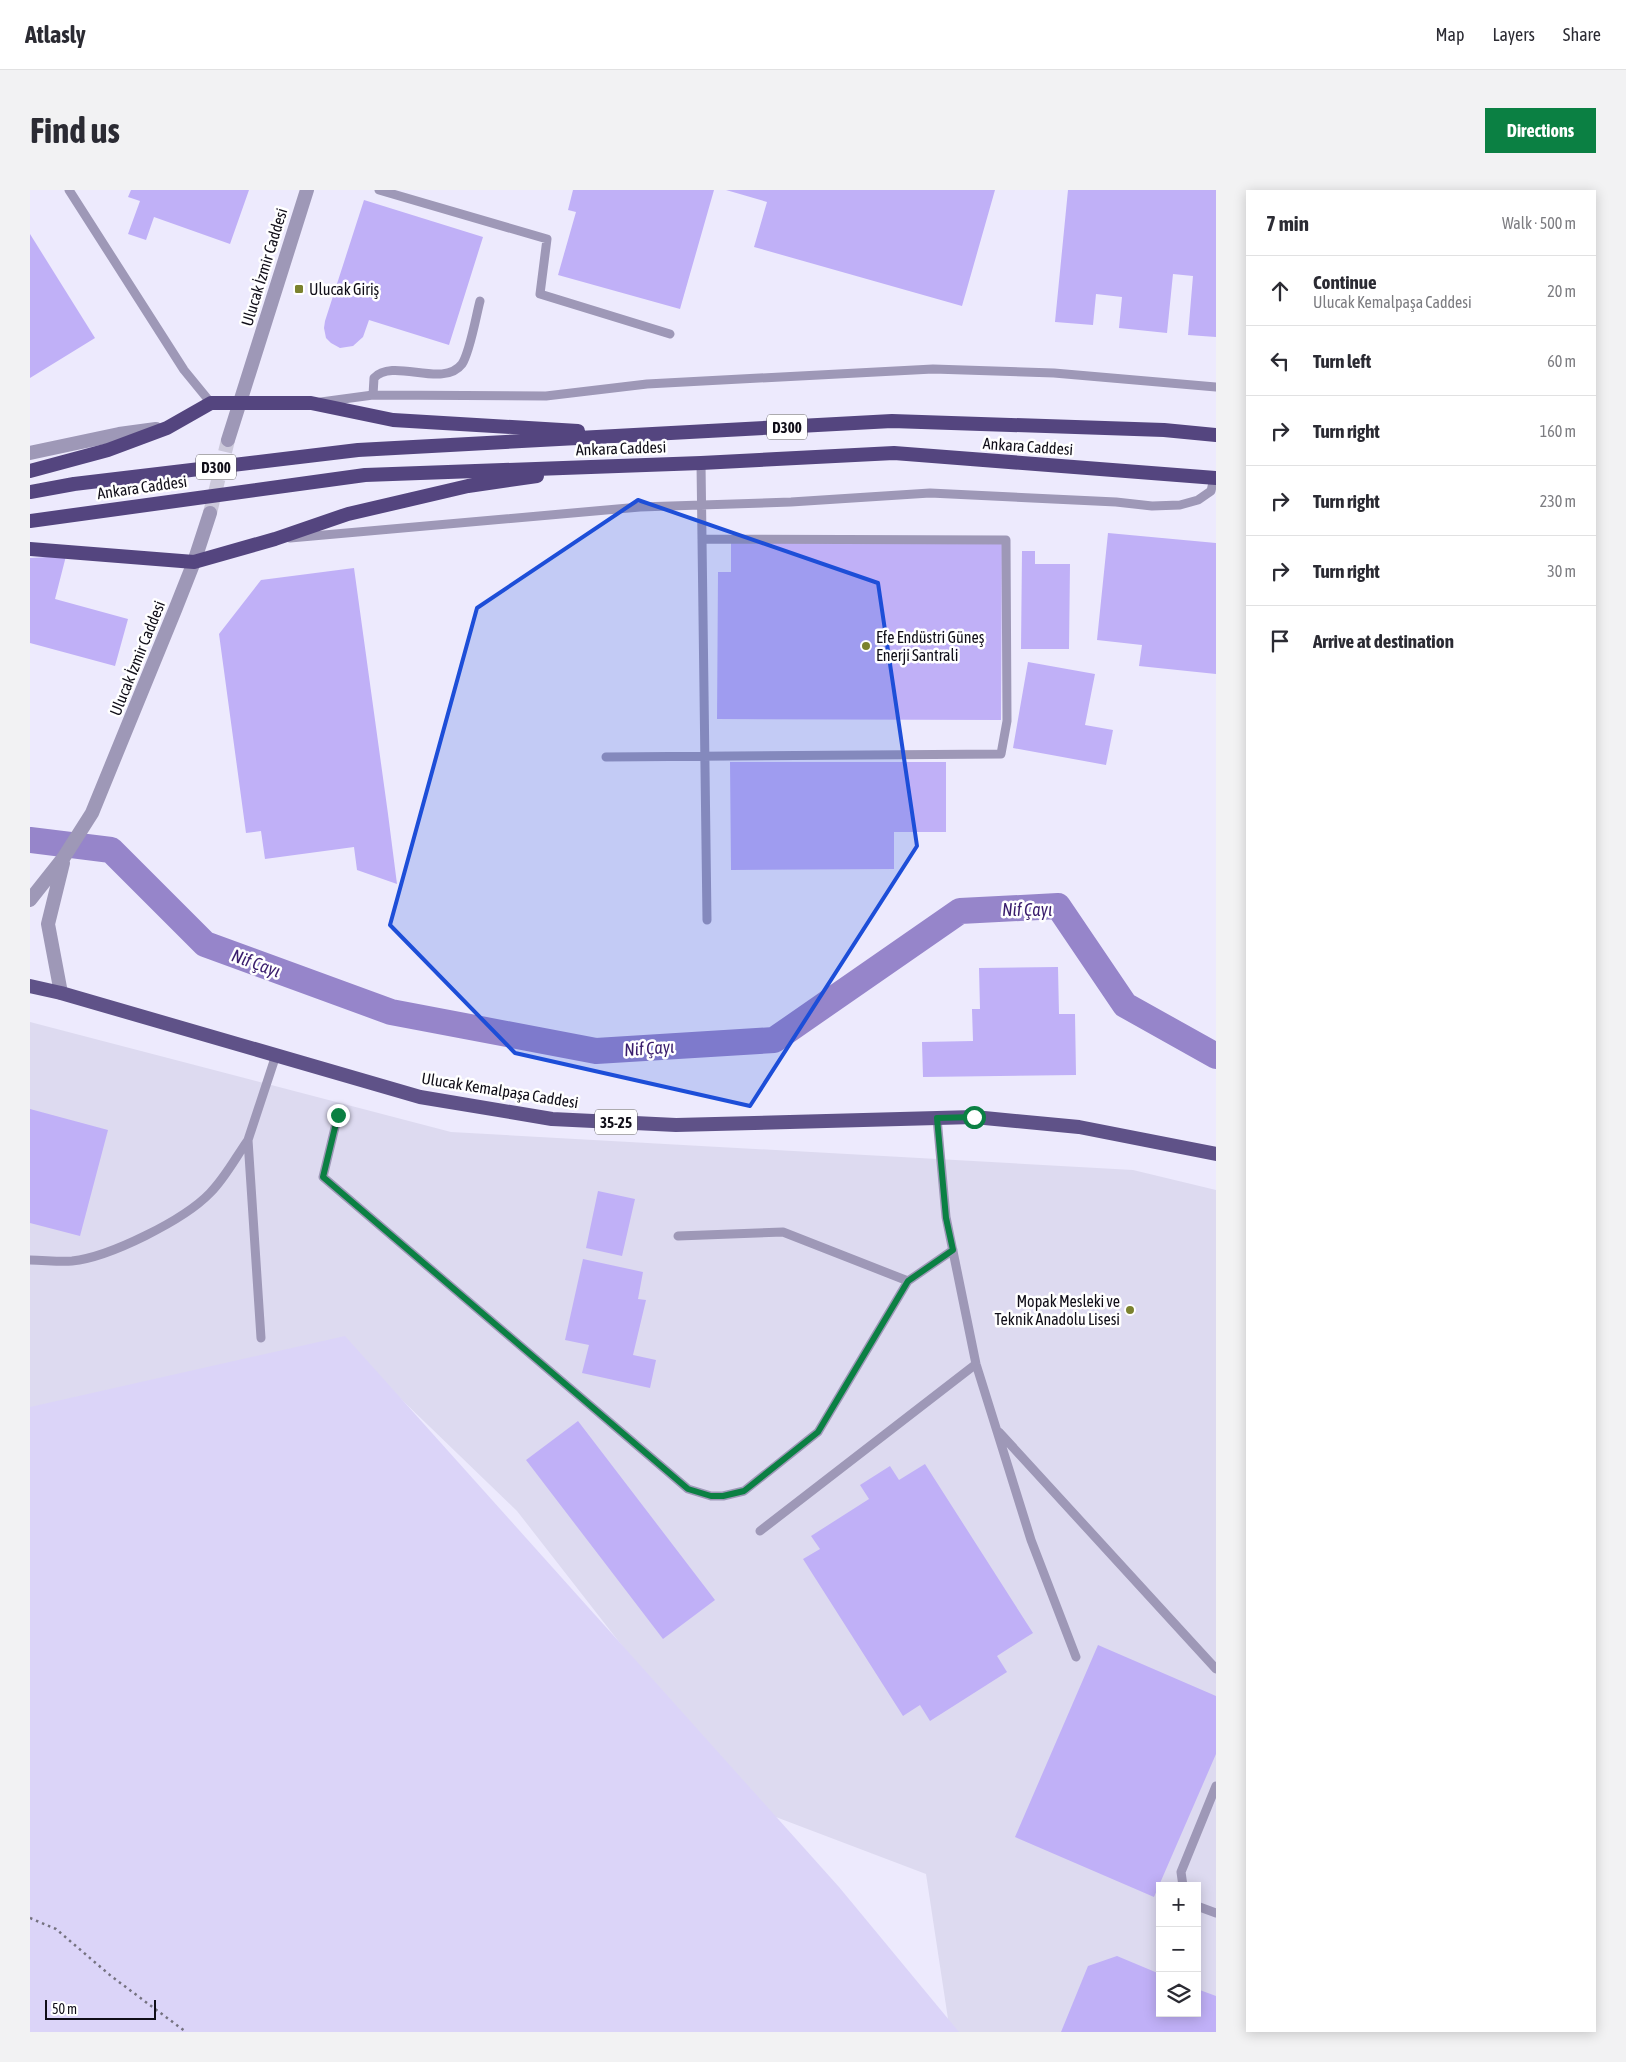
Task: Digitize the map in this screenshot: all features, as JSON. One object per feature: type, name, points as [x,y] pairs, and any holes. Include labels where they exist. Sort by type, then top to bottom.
[{"type":"highway","points":[[30,471],[108,450],[167,428],[211,403],[311,403],[393,420],[644,435]]},
{"type":"highway","name":"Ankara Caddesi","points":[[30,492],[74,484],[358,450],[892,421],[1164,430],[1216,435]]},
{"type":"highway","name":"Ankara Caddesi","points":[[30,521],[365,475],[701,463],[894,453],[1215,478]]},
{"type":"highway","points":[[30,549],[194,562],[275,539],[348,514],[468,486],[614,466]]},
{"type":"main road","name":"Ulucak Kemalpaşa Caddesi","points":[[30,986],[62,993],[420,1097],[552,1119],[676,1125],[974,1117],[1079,1127],[1216,1154]]},
{"type":"street","name":"Ulucak İzmir Caddesi","points":[[228,440],[306,190]]},
{"type":"street","points":[[30,453],[119,434],[167,428]]},
{"type":"street","name":"Ulucak İzmir Caddesi","points":[[64,857],[92,814],[194,562],[210,514]]},
{"type":"street","points":[[30,900],[64,857]]},
{"type":"street","points":[[62,993],[48,924],[64,857]]},
{"type":"lane","points":[[69,190],[184,370],[211,403]]},
{"type":"lane","points":[[379,190],[546,239],[540,294],[670,334]]},
{"type":"lane","points":[[373,395],[372,382],[376,376],[384,371],[445,374],[456,370],[465,356],[480,300]]},
{"type":"lane","points":[[311,403],[373,395],[546,396],[647,384],[933,369],[1054,373],[1216,387]]},
{"type":"lane","points":[[701,463],[707,920]]},
{"type":"lane","points":[[275,539],[344,535],[640,508],[930,493],[1180,506],[1198,500],[1211,491],[1215,478]]},
{"type":"lane","points":[[606,757],[1001,754],[1007,721],[1006,540],[702,540]]},
{"type":"lane","points":[[30,1260],[71,1261],[91,1258],[137,1240],[154,1231],[210,1193],[248,1140],[276,1055]]},
{"type":"lane","points":[[338,1115],[323,1177],[688,1489],[699,1494],[723,1496],[744,1491],[818,1432],[908,1281],[953,1250]]},
{"type":"lane","points":[[937,1118],[946,1218],[976,1364],[1031,1540],[1076,1657]]},
{"type":"lane","points":[[248,1140],[261,1338]]},
{"type":"lane","points":[[678,1236],[783,1232],[908,1281]]},
{"type":"lane","points":[[760,1531],[976,1364]]},
{"type":"lane","points":[[997,1430],[1216,1669]]},
{"type":"lane","points":[[1182,1882],[1181,1872],[1216,1786]]},
{"type":"lane","points":[[1201,1907],[1216,1913]]},
{"type":"path","points":[[30,1918],[56,1929],[111,1976],[186,2032]]},
{"type":"highlighted area","points":[[638,500],[878,583],[917,846],[750,1106],[515,1053],[390,925],[477,608]]},
{"type":"shaded area","points":[[30,1022],[451,1132],[1133,1170],[1216,1190],[1216,2032],[950,2032],[926,1874],[747,1806],[517,1511],[343,1343],[30,1421]]},
{"type":"shaded area","points":[[345,1336],[839,1887],[959,2032],[30,2032],[30,1407]]},
{"type":"building","points":[[131,190],[249,190],[230,244],[154,217],[146,240],[128,234],[140,201],[128,197]]},
{"type":"building","points":[[573,190],[714,190],[680,309],[558,275],[576,212],[568,210]]},
{"type":"building","points":[[726,190],[995,190],[962,306],[754,247],[767,202]]},
{"type":"building","points":[[1068,190],[1216,190],[1216,337],[1188,335],[1193,276],[1173,274],[1167,333],[1119,328],[1122,297],[1096,294],[1093,325],[1055,322]]},
{"type":"building","points":[[364,200],[483,237],[449,345],[369,320],[363,337],[353,346],[340,348],[326,338],[325,321]]},
{"type":"building","points":[[30,234],[95,338],[30,378]]},
{"type":"building","points":[[1108,533],[1216,543],[1216,674],[1139,666],[1142,645],[1097,640]]},
{"type":"building","name":"Efe Endüstri Güneş Enerji Santrali","points":[[731,543],[1002,543],[1001,720],[717,719],[718,572],[731,572]]},
{"type":"building","points":[[1022,551],[1035,551],[1035,564],[1070,564],[1069,649],[1021,649]]},
{"type":"building","points":[[66,556],[55,599],[128,619],[115,666],[30,643],[30,558]]},
{"type":"building","points":[[354,568],[397,884],[357,870],[354,847],[265,859],[261,831],[246,833],[219,634],[261,580]]},
{"type":"building","points":[[1028,662],[1095,674],[1085,725],[1113,730],[1106,765],[1013,748]]},
{"type":"building","points":[[730,762],[946,762],[946,832],[894,832],[894,869],[731,870]]},
{"type":"building","points":[[1058,967],[1059,1014],[1075,1014],[1076,1075],[923,1077],[922,1042],[973,1041],[972,1009],[980,1009],[979,968]]},
{"type":"building","points":[[30,1109],[108,1130],[80,1236],[30,1223]]},
{"type":"building","points":[[598,1191],[635,1199],[622,1256],[586,1248]]},
{"type":"building","points":[[583,1259],[643,1272],[638,1299],[646,1300],[633,1355],[656,1360],[650,1388],[582,1373],[589,1345],[565,1340]]},
{"type":"building","points":[[578,1421],[715,1600],[663,1639],[526,1460]]},
{"type":"building","points":[[925,1464],[1033,1633],[997,1656],[1007,1672],[930,1721],[920,1705],[903,1716],[803,1559],[820,1549],[811,1536],[869,1499],[860,1485],[890,1466],[899,1480]]},
{"type":"building","points":[[1098,1645],[1216,1696],[1216,1754],[1161,1882],[1156,1882],[1154,1897],[1015,1837]]},
{"type":"building","points":[[1117,1956],[1156,1972],[1156,2017],[1201,2017],[1201,1990],[1216,1996],[1216,2032],[1061,2032],[1088,1966]]},
{"type":"waterway","name":"Nif Çayı","points":[[30,840],[111,850],[205,944],[391,1012],[596,1051],[774,1040],[960,911],[1058,906],[1125,1005],[1216,1056]]},
{"type":"tunnel","points":[[210,513],[228,440]]},
{"type":"place","name":"Ulucak Giriş","points":[[299,289]]},
{"type":"place","name":"Efe Endüstri Güneş Enerji Santrali","points":[[866,646]]},
{"type":"place","name":"Mopak Mesleki ve Teknik Anadolu Lisesi","points":[[1130,1310]]},
{"type":"route","points":[[338,1115],[323,1177],[688,1489],[699,1494],[711,1496],[734,1495],[744,1491],[818,1432],[908,1281],[953,1250],[946,1218],[937,1118],[974,1117]]}]
